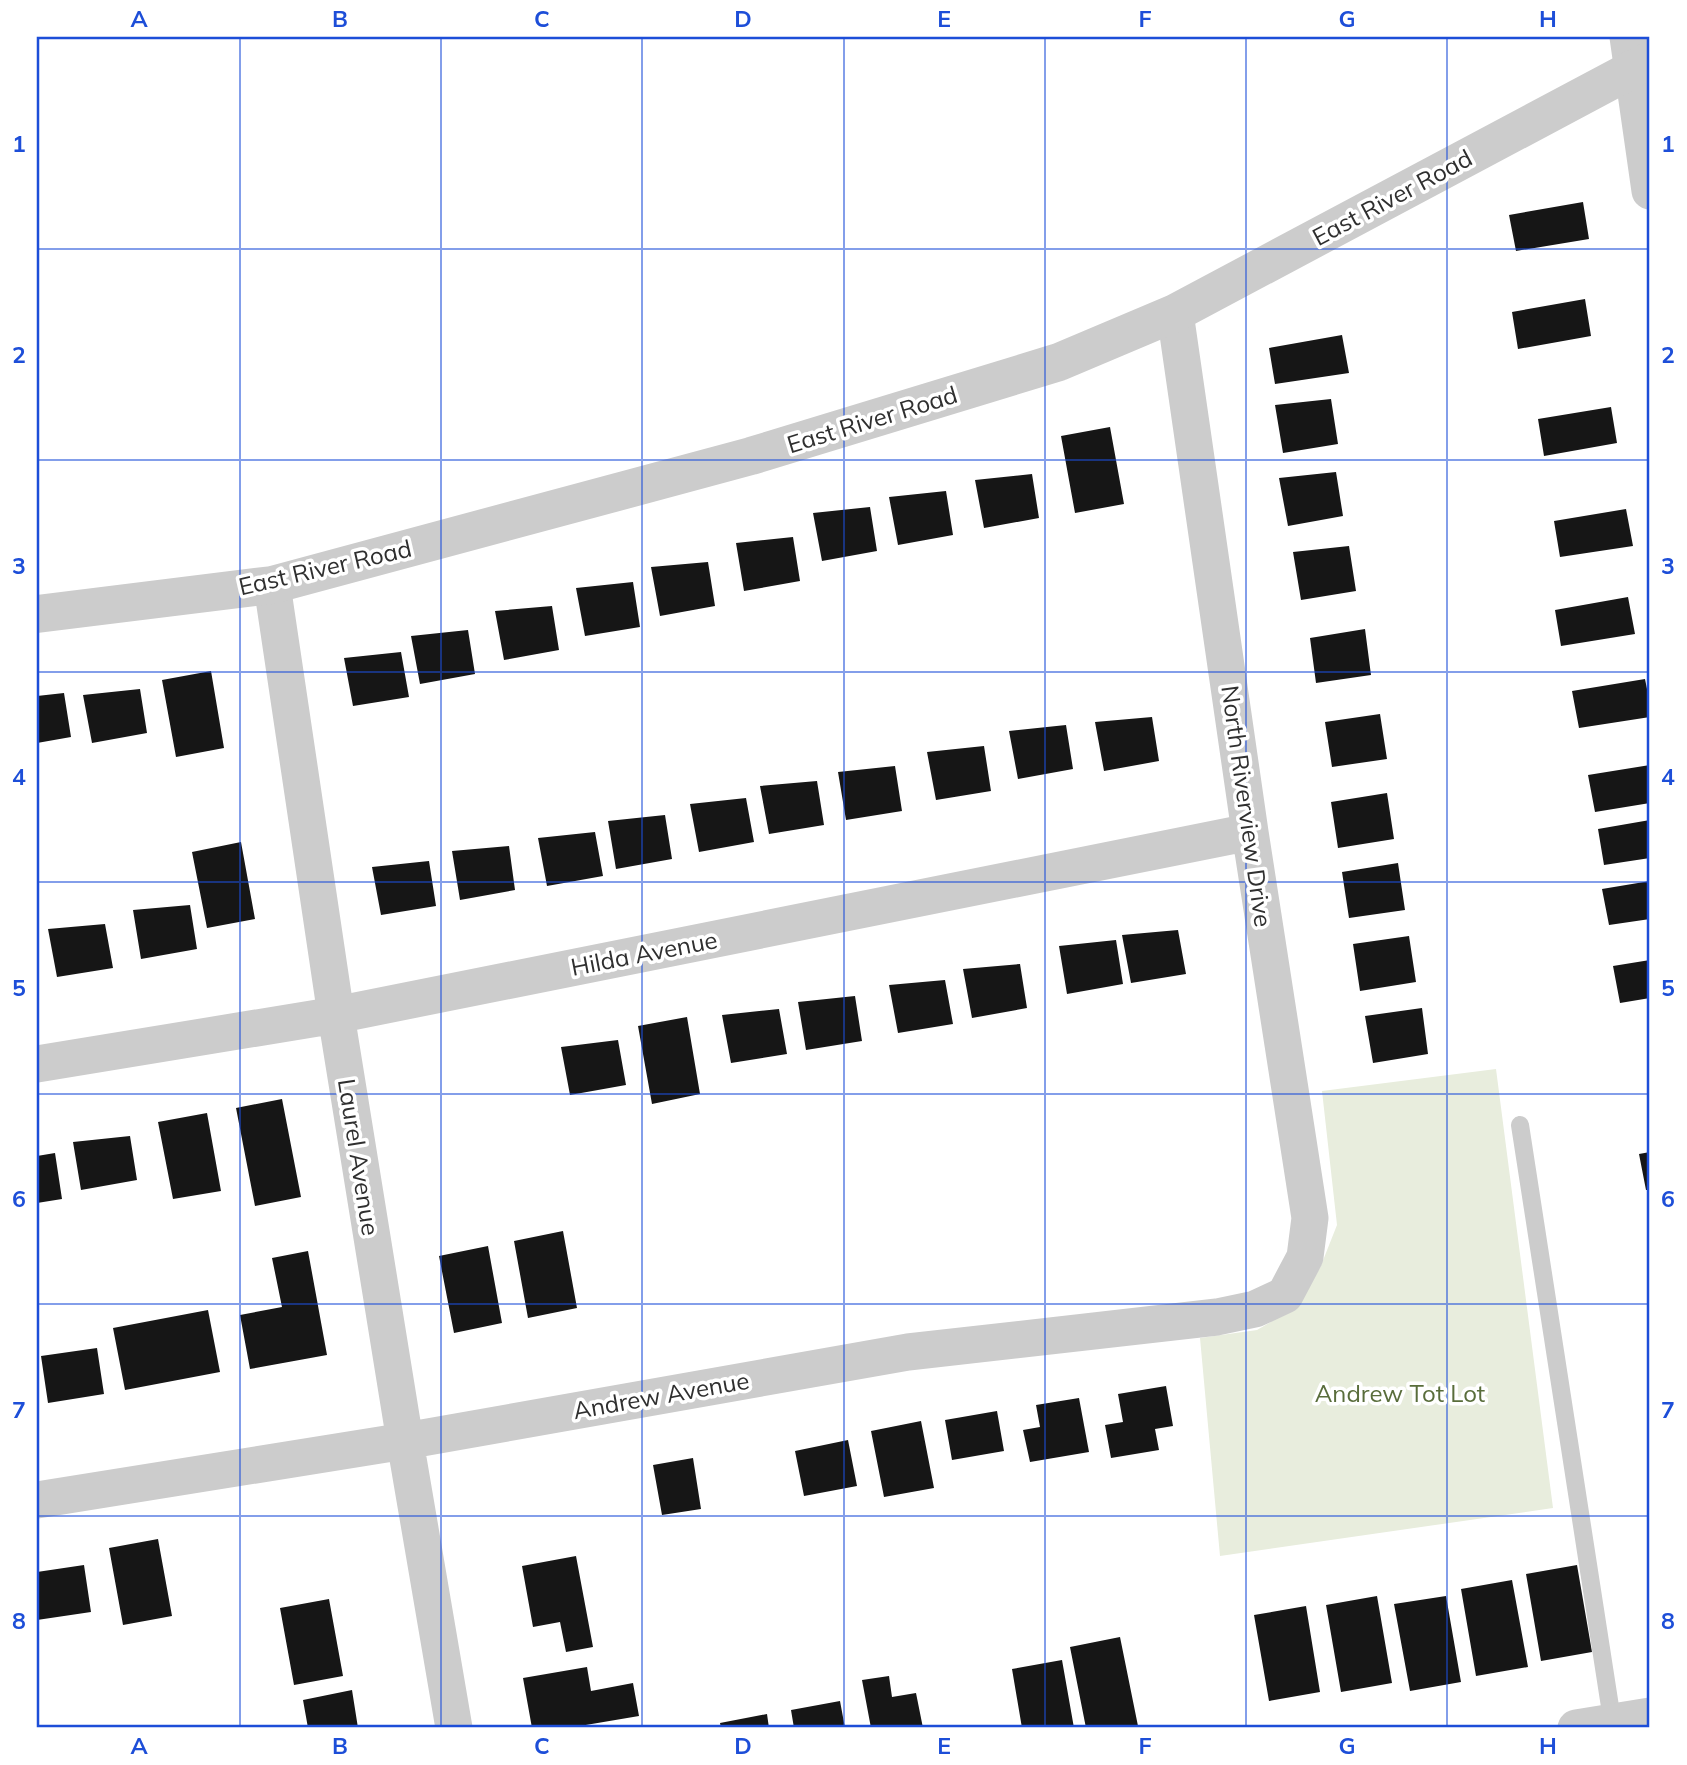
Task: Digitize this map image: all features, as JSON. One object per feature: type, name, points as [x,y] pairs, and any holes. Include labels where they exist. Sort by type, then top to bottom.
[{"type":"street","points":[[1637,55],[1650,191]]},
{"type":"street","name":"East River Road","points":[[37,614],[272,585],[751,456],[1059,362],[1175,313],[1637,55]]},
{"type":"street","name":"North Riverview Drive","points":[[1175,313],[1250,832],[1310,1218],[1306,1257],[1285,1295]]},
{"type":"street","name":"Laurel Avenue","points":[[272,585],[335,1015],[454,1728]]},
{"type":"street","name":"Hilda Avenue","points":[[37,1064],[335,1015],[1250,832]]},
{"type":"street","name":"Andrew Avenue","points":[[37,1500],[405,1440],[908,1352],[1217,1317],[1255,1309],[1285,1295]]},
{"type":"street","points":[[1576,1728],[1613,1725],[1650,1716]]},
{"type":"lane","points":[[1520,1125],[1613,1725]]},
{"type":"green space","name":"Andrew Tot Lot","points":[[1496,1069],[1553,1508],[1220,1556],[1200,1338],[1257,1330],[1296,1307],[1320,1268],[1337,1225],[1322,1091]]},
{"type":"building","points":[[1583,202],[1589,239],[1516,251],[1509,215]]},
{"type":"building","points":[[1585,299],[1591,336],[1518,349],[1512,312]]},
{"type":"building","points":[[1342,335],[1349,373],[1275,384],[1269,348]]},
{"type":"building","points":[[1331,399],[1338,444],[1283,453],[1275,405]]},
{"type":"building","points":[[1611,407],[1617,443],[1544,456],[1538,419]]},
{"type":"building","points":[[1110,427],[1124,504],[1075,513],[1061,436]]},
{"type":"building","points":[[1336,472],[1343,516],[1288,526],[1279,478]]},
{"type":"building","points":[[1032,474],[1039,518],[984,528],[975,480]]},
{"type":"building","points":[[946,491],[953,535],[898,545],[889,497]]},
{"type":"building","points":[[870,507],[877,551],[822,561],[813,513]]},
{"type":"building","points":[[1626,509],[1633,546],[1560,557],[1554,521]]},
{"type":"building","points":[[793,537],[800,581],[744,591],[736,543]]},
{"type":"building","points":[[1349,546],[1356,591],[1301,600],[1293,552]]},
{"type":"building","points":[[708,562],[715,606],[660,616],[651,567]]},
{"type":"building","points":[[633,582],[640,627],[585,636],[576,588]]},
{"type":"building","points":[[1628,597],[1635,634],[1561,646],[1555,610]]},
{"type":"building","points":[[552,606],[559,650],[504,660],[495,611]]},
{"type":"building","points":[[1365,629],[1371,675],[1316,683],[1310,638]]},
{"type":"building","points":[[468,630],[475,674],[420,684],[411,636]]},
{"type":"building","points":[[401,652],[409,697],[353,706],[344,658]]},
{"type":"building","points":[[211,671],[224,748],[176,757],[162,680]]},
{"type":"building","points":[[1645,679],[1650,717],[1579,728],[1572,691]]},
{"type":"building","points":[[140,689],[147,733],[92,743],[83,695]]},
{"type":"building","points":[[64,693],[71,737],[37,743],[37,696]]},
{"type":"building","points":[[1380,714],[1387,759],[1332,767],[1325,722]]},
{"type":"building","points":[[1152,717],[1159,761],[1104,771],[1095,722]]},
{"type":"building","points":[[1066,725],[1073,769],[1018,779],[1009,731]]},
{"type":"building","points":[[984,746],[991,791],[936,800],[927,752]]},
{"type":"building","points":[[1650,765],[1650,803],[1595,812],[1588,775]]},
{"type":"building","points":[[895,766],[902,811],[846,820],[838,772]]},
{"type":"building","points":[[817,781],[824,825],[769,834],[760,786]]},
{"type":"building","points":[[1387,793],[1394,839],[1338,848],[1331,802]]},
{"type":"building","points":[[746,798],[754,842],[699,852],[690,804]]},
{"type":"building","points":[[665,815],[672,859],[616,869],[608,821]]},
{"type":"building","points":[[1650,820],[1650,858],[1604,865],[1598,829]]},
{"type":"building","points":[[595,832],[603,876],[547,886],[538,838]]},
{"type":"building","points":[[241,842],[255,919],[207,928],[192,852]]},
{"type":"building","points":[[509,846],[515,890],[460,900],[452,851]]},
{"type":"building","points":[[429,861],[436,906],[381,915],[372,867]]},
{"type":"building","points":[[1398,863],[1405,910],[1349,918],[1342,872]]},
{"type":"building","points":[[1650,881],[1650,919],[1609,925],[1602,889]]},
{"type":"building","points":[[190,905],[197,949],[141,959],[133,910]]},
{"type":"building","points":[[105,924],[113,968],[57,977],[48,929]]},
{"type":"building","points":[[1178,930],[1186,974],[1131,983],[1122,935]]},
{"type":"building","points":[[1409,936],[1416,982],[1360,991],[1353,944]]},
{"type":"building","points":[[1116,940],[1123,984],[1067,994],[1059,946]]},
{"type":"building","points":[[1650,960],[1650,998],[1620,1003],[1613,966]]},
{"type":"building","points":[[1020,964],[1027,1008],[972,1018],[963,969]]},
{"type":"building","points":[[945,980],[953,1024],[898,1033],[889,985]]},
{"type":"building","points":[[855,996],[862,1041],[806,1050],[798,1002]]},
{"type":"building","points":[[1422,1008],[1428,1054],[1373,1063],[1365,1016]]},
{"type":"building","points":[[779,1009],[787,1054],[731,1063],[722,1015]]},
{"type":"building","points":[[687,1017],[700,1094],[652,1104],[638,1026]]},
{"type":"building","points":[[618,1040],[626,1085],[570,1095],[561,1047]]},
{"type":"building","points":[[282,1099],[301,1197],[255,1206],[236,1108]]},
{"type":"building","points":[[207,1113],[221,1191],[173,1199],[158,1122]]},
{"type":"building","points":[[130,1136],[137,1180],[81,1190],[73,1142]]},
{"type":"building","points":[[1650,1152],[1650,1190],[1646,1190],[1639,1154]]},
{"type":"building","points":[[55,1153],[62,1199],[37,1203],[37,1156]]},
{"type":"building","points":[[563,1231],[577,1308],[528,1318],[514,1241]]},
{"type":"building","points":[[488,1246],[502,1323],[454,1333],[439,1256]]},
{"type":"building","points":[[308,1251],[327,1355],[250,1369],[240,1315],[282,1307],[272,1258]]},
{"type":"building","points":[[208,1310],[220,1372],[125,1390],[113,1328]]},
{"type":"building","points":[[97,1348],[104,1394],[48,1403],[41,1356]]},
{"type":"building","points":[[1166,1386],[1173,1426],[1155,1429],[1159,1450],[1111,1458],[1105,1425],[1123,1422],[1118,1394]]},
{"type":"building","points":[[1079,1398],[1089,1452],[1030,1462],[1023,1430],[1040,1427],[1036,1405]]},
{"type":"building","points":[[997,1411],[1004,1451],[952,1460],[945,1420]]},
{"type":"building","points":[[921,1421],[934,1488],[884,1497],[871,1431]]},
{"type":"building","points":[[848,1440],[857,1486],[804,1496],[795,1451]]},
{"type":"building","points":[[693,1458],[701,1509],[662,1515],[653,1465]]},
{"type":"building","points":[[158,1539],[172,1616],[123,1625],[109,1548]]},
{"type":"building","points":[[576,1556],[593,1647],[566,1652],[560,1622],[533,1627],[522,1566]]},
{"type":"building","points":[[84,1565],[91,1612],[37,1620],[37,1572]]},
{"type":"building","points":[[1577,1565],[1592,1652],[1541,1661],[1526,1574]]},
{"type":"building","points":[[1512,1580],[1528,1667],[1476,1676],[1461,1589]]},
{"type":"building","points":[[1377,1596],[1392,1683],[1341,1692],[1326,1605]]},
{"type":"building","points":[[1446,1596],[1461,1682],[1410,1691],[1394,1604]]},
{"type":"building","points":[[329,1599],[343,1676],[294,1685],[280,1608]]},
{"type":"building","points":[[1306,1606],[1320,1692],[1269,1701],[1254,1615]]},
{"type":"building","points":[[1120,1637],[1138,1726],[1086,1728],[1070,1647]]},
{"type":"building","points":[[1062,1660],[1074,1728],[1022,1728],[1012,1669]]},
{"type":"building","points":[[587,1667],[591,1691],[633,1683],[639,1716],[568,1728],[532,1728],[523,1678]]},
{"type":"building","points":[[889,1676],[892,1697],[916,1693],[923,1728],[871,1728],[862,1680]]},
{"type":"building","points":[[352,1690],[358,1728],[308,1728],[303,1700]]},
{"type":"building","points":[[840,1701],[845,1728],[794,1728],[791,1710]]},
{"type":"building","points":[[767,1714],[769,1728],[721,1728],[720,1723]]}]
